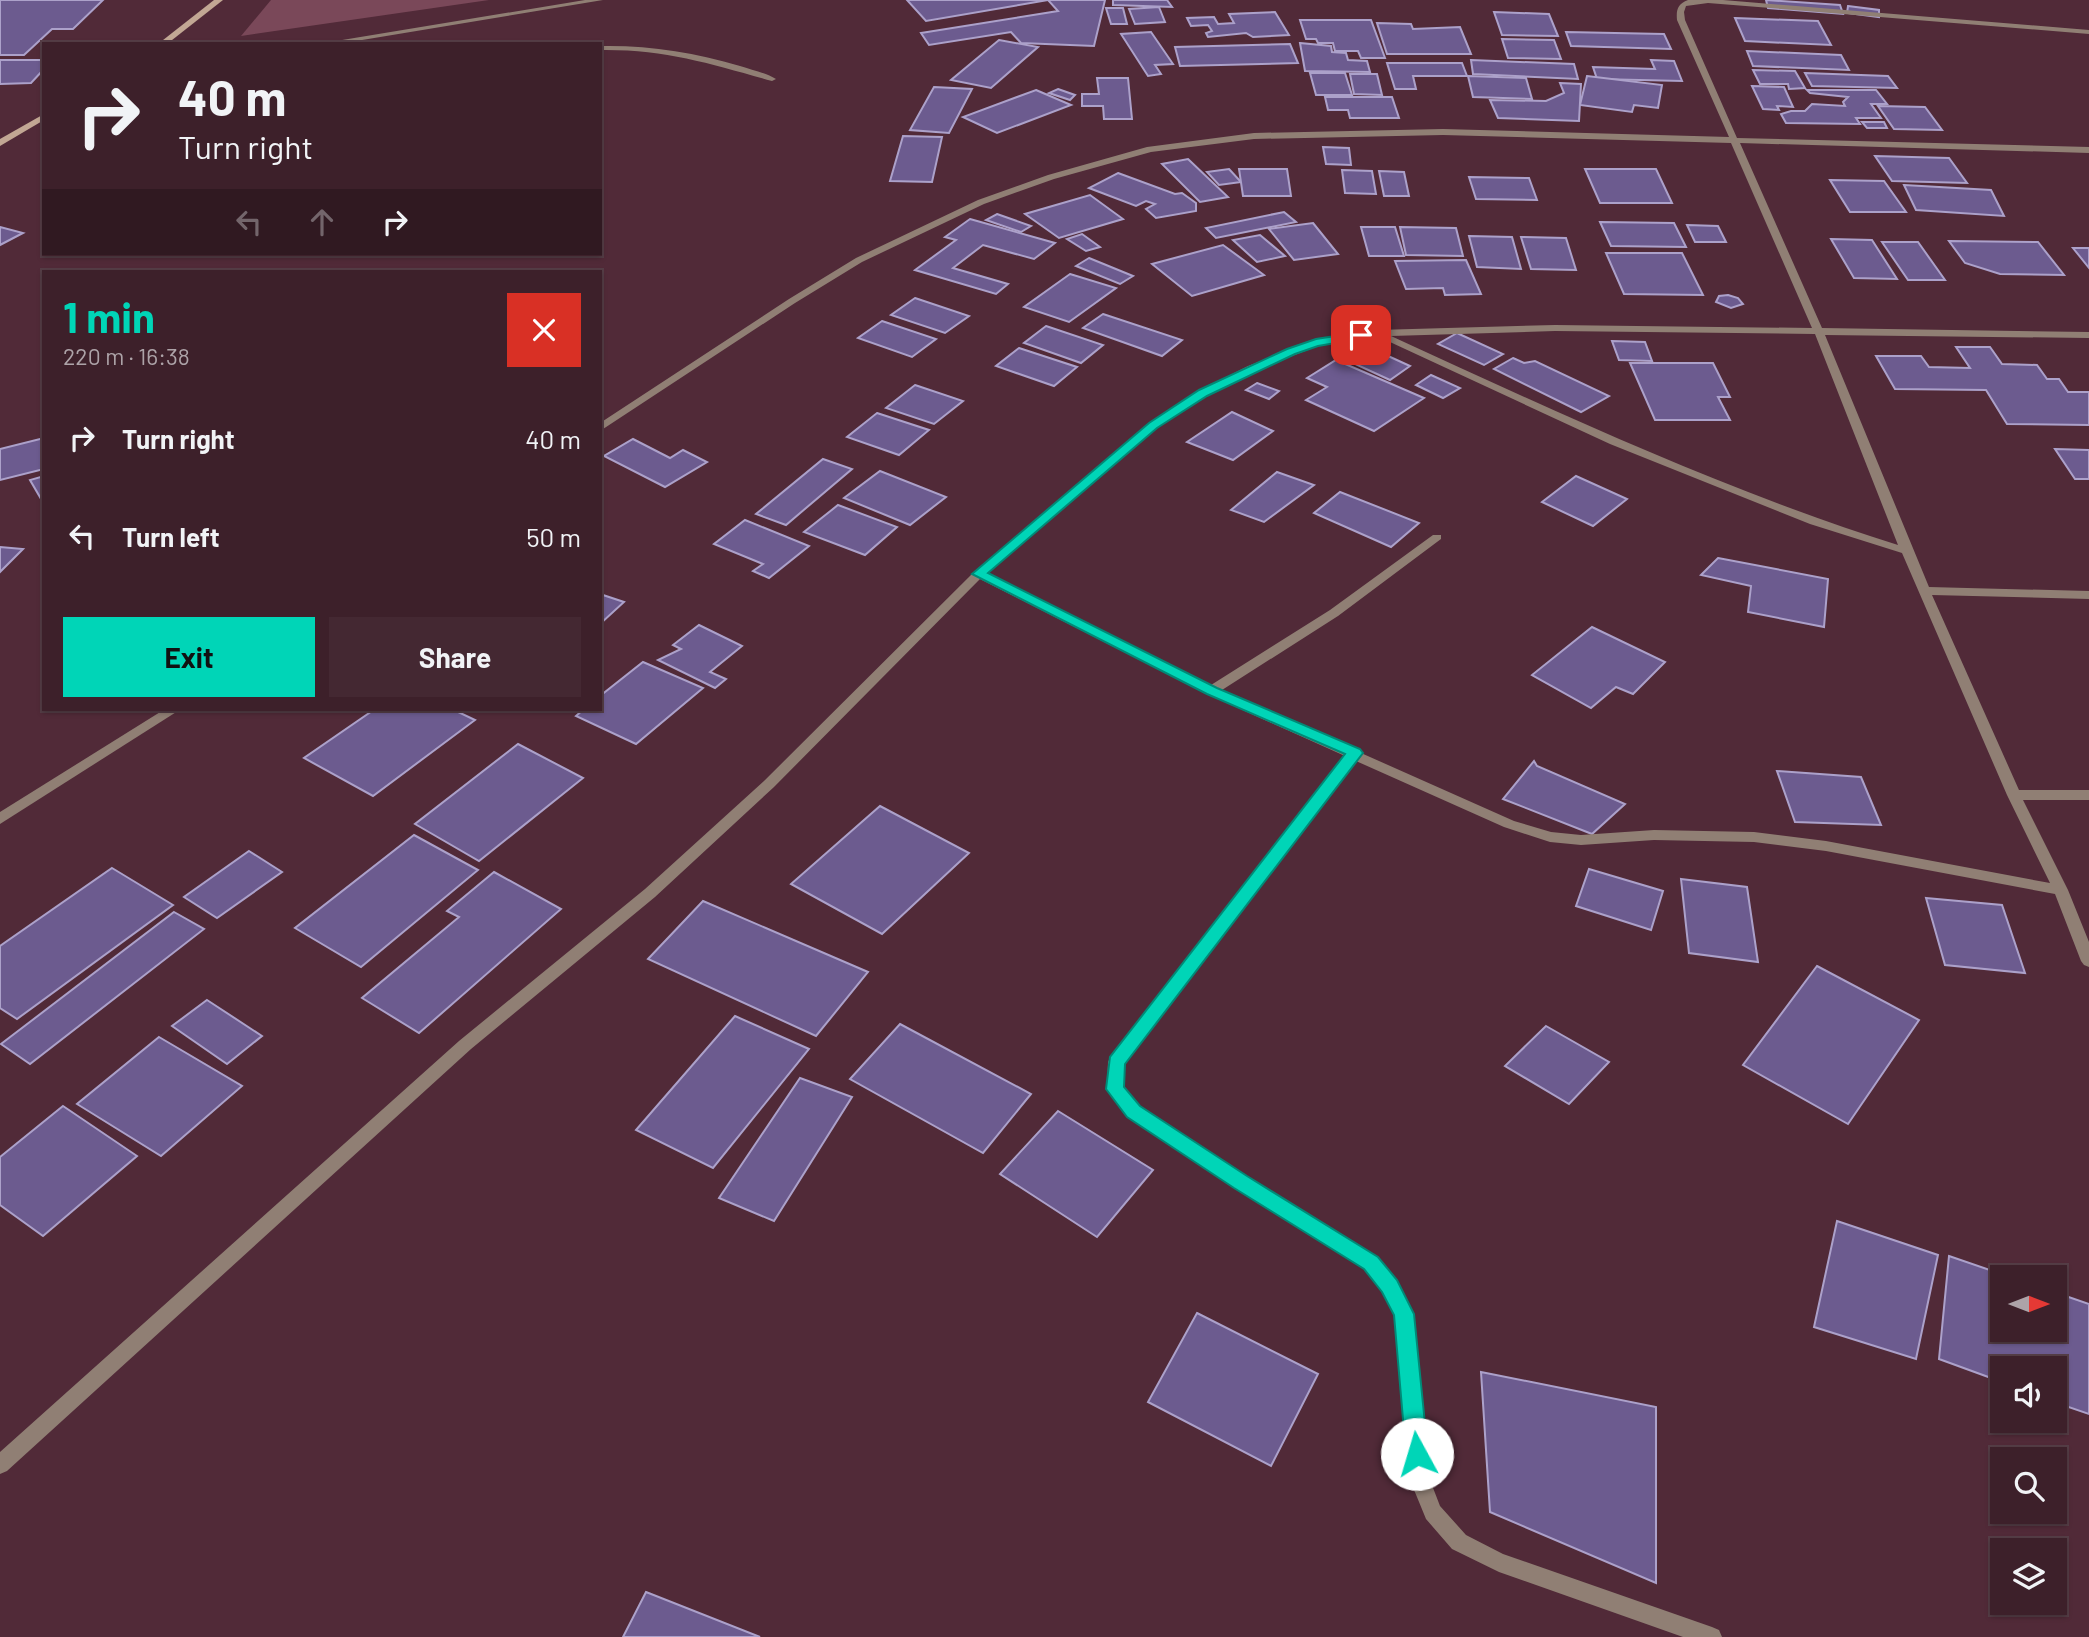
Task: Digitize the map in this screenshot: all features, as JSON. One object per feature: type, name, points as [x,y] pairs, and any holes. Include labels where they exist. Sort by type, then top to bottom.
[{"type":"street","points":[[165,42],[219,0]]},
{"type":"street","points":[[335,42],[599,0]]},
{"type":"street","points":[[2089,32],[1691,2],[1683,5],[1680,12],[1681,20],[1818,330],[1907,551],[2014,795],[2061,890],[2089,961]]},
{"type":"street","points":[[602,48],[657,48],[696,55],[772,79]]},
{"type":"street","points":[[0,143],[42,117]]},
{"type":"street","points":[[602,427],[859,260],[981,202],[1051,177],[1150,149],[1254,136],[1348,132],[2089,150]]},
{"type":"street","points":[[0,1465],[466,1045],[650,893],[769,783],[979,574],[1153,426],[1203,393],[1252,368],[1316,343],[1377,333],[1555,328],[2089,335]]},
{"type":"street","points":[[1377,333],[1614,442],[1814,522],[1907,551]]},
{"type":"street","points":[[1212,691],[1334,613],[1437,537]]},
{"type":"street","points":[[979,574],[1212,691],[1509,824],[1550,837],[1581,840],[1654,835],[1754,837],[1826,846],[2061,890]]},
{"type":"street","points":[[1925,591],[2089,595]]},
{"type":"street","points":[[0,819],[171,711]]},
{"type":"street","points":[[1355,753],[1116,1062],[1115,1089],[1134,1111],[1240,1182],[1371,1263],[1390,1286],[1404,1314],[1420,1480],[1433,1512],[1459,1542],[1499,1562],[1712,1637]]},
{"type":"street","points":[[2014,795],[2089,795]]},
{"type":"shaded area","points":[[271,0],[489,0],[241,36]]},
{"type":"building","points":[[0,0],[103,0],[73,29],[52,29],[24,55],[0,55]]},
{"type":"building","points":[[907,0],[1048,0],[926,21]]},
{"type":"building","points":[[1048,0],[1105,0],[1094,46],[1021,43],[1011,32],[929,45],[921,33],[1058,11]]},
{"type":"building","points":[[1113,0],[1167,0],[1172,7],[1113,5]]},
{"type":"building","points":[[1766,0],[1840,5],[1843,14],[1768,8]]},
{"type":"building","points":[[1848,6],[1879,10],[1879,17],[1847,13]]},
{"type":"building","points":[[1159,7],[1165,22],[1135,24],[1129,9]]},
{"type":"building","points":[[1106,8],[1123,8],[1127,24],[1111,24]]},
{"type":"building","points":[[1275,12],[1289,35],[1253,37],[1246,33],[1208,37],[1206,33],[1212,31],[1208,25],[1191,26],[1187,18],[1214,17],[1218,24],[1234,23],[1229,14]]},
{"type":"building","points":[[1494,12],[1549,14],[1558,36],[1502,35]]},
{"type":"building","points":[[1735,18],[1818,21],[1831,45],[1745,41]]},
{"type":"building","points":[[1300,20],[1371,20],[1385,58],[1361,58],[1358,51],[1335,51],[1333,43],[1318,43],[1316,39],[1306,39]]},
{"type":"building","points":[[1377,23],[1411,24],[1413,29],[1460,27],[1471,54],[1387,54]]},
{"type":"building","points":[[1151,32],[1173,64],[1155,65],[1161,74],[1148,76],[1121,34]]},
{"type":"building","points":[[1566,32],[1664,34],[1671,49],[1571,46]]},
{"type":"building","points":[[1502,39],[1554,40],[1561,59],[1508,58]]},
{"type":"building","points":[[999,40],[1038,47],[991,88],[951,80]]},
{"type":"building","points":[[1300,43],[1331,46],[1332,52],[1346,53],[1348,60],[1367,61],[1370,72],[1305,71]]},
{"type":"building","points":[[1290,44],[1298,63],[1180,66],[1175,47]]},
{"type":"building","points":[[1747,51],[1841,55],[1849,70],[1753,66]]},
{"type":"building","points":[[0,60],[42,60],[42,71],[31,83],[0,84]]},
{"type":"building","points":[[1471,60],[1574,64],[1578,79],[1473,74]]},
{"type":"building","points":[[1651,60],[1674,61],[1682,81],[1597,79],[1593,67],[1655,69]]},
{"type":"building","points":[[1387,63],[1462,63],[1467,76],[1413,76],[1416,89],[1395,89]]},
{"type":"building","points":[[1753,70],[1795,71],[1805,88],[1789,89],[1788,84],[1760,84]]},
{"type":"building","points":[[1310,73],[1345,73],[1352,95],[1316,95]]},
{"type":"building","points":[[1805,73],[1888,76],[1897,88],[1812,86]]},
{"type":"building","points":[[1350,74],[1377,74],[1382,95],[1354,94]]},
{"type":"building","points":[[1468,76],[1526,78],[1532,99],[1473,97]]},
{"type":"building","points":[[1587,76],[1662,85],[1658,108],[1634,105],[1632,112],[1580,105]]},
{"type":"building","points":[[1097,78],[1128,78],[1132,119],[1104,119],[1103,106],[1082,106],[1082,94],[1099,94]]},
{"type":"building","points":[[1560,83],[1581,84],[1579,121],[1498,118],[1490,100],[1546,101],[1564,93]]},
{"type":"building","points":[[1752,86],[1784,87],[1793,107],[1763,109]]},
{"type":"building","points":[[934,87],[972,89],[949,133],[910,130]]},
{"type":"building","points":[[1058,89],[1075,95],[1070,100],[1049,93]]},
{"type":"building","points":[[1036,90],[1071,105],[997,133],[963,117]]},
{"type":"building","points":[[1807,90],[1876,90],[1887,104],[1871,104],[1881,118],[1856,118],[1860,124],[1786,123],[1781,114],[1805,111],[1812,104],[1845,106],[1843,102],[1848,97],[1810,93]]},
{"type":"building","points":[[1325,97],[1392,97],[1399,118],[1350,118],[1348,110],[1328,110]]},
{"type":"building","points":[[1878,106],[1925,107],[1942,130],[1894,129]]},
{"type":"building","points":[[1862,122],[1884,122],[1887,128],[1867,128]]},
{"type":"building","points":[[903,136],[942,137],[932,182],[890,181]]},
{"type":"building","points":[[1323,147],[1349,148],[1351,165],[1326,164]]},
{"type":"building","points":[[1875,156],[1949,158],[1967,183],[1892,181]]},
{"type":"building","points":[[1188,159],[1228,197],[1200,202],[1162,164]]},
{"type":"building","points":[[1229,169],[1241,182],[1219,185],[1207,172]]},
{"type":"building","points":[[1239,169],[1287,169],[1291,196],[1243,196]]},
{"type":"building","points":[[1585,169],[1656,169],[1672,203],[1600,203]]},
{"type":"building","points":[[1342,170],[1372,171],[1376,194],[1345,193]]},
{"type":"building","points":[[1379,171],[1404,172],[1409,196],[1384,196]]},
{"type":"building","points":[[1118,173],[1175,194],[1182,193],[1196,203],[1196,211],[1156,218],[1146,209],[1155,204],[1146,201],[1136,206],[1089,188]]},
{"type":"building","points":[[1469,177],[1529,178],[1537,200],[1476,199]]},
{"type":"building","points":[[1830,180],[1884,181],[1906,212],[1850,212]]},
{"type":"building","points":[[1904,185],[1991,190],[2004,216],[1916,210]]},
{"type":"building","points":[[1090,195],[1123,219],[1059,238],[1025,214]]},
{"type":"building","points":[[1284,212],[1296,222],[1216,238],[1206,228]]},
{"type":"building","points":[[997,214],[1031,226],[1021,232],[986,220]]},
{"type":"building","points":[[970,219],[1055,243],[1034,259],[983,245],[953,268],[1008,284],[996,294],[915,270],[956,240],[945,237]]},
{"type":"building","points":[[1600,222],[1674,223],[1686,247],[1611,246]]},
{"type":"building","points":[[1313,223],[1338,254],[1294,260],[1269,229]]},
{"type":"building","points":[[1687,225],[1718,226],[1726,242],[1695,242]]},
{"type":"building","points":[[0,227],[23,233],[0,245]]},
{"type":"building","points":[[1361,227],[1395,227],[1404,256],[1369,256]]},
{"type":"building","points":[[1400,227],[1456,228],[1463,256],[1406,255]]},
{"type":"building","points":[[1082,234],[1100,247],[1086,251],[1067,239]]},
{"type":"building","points":[[1260,235],[1285,256],[1257,262],[1233,240]]},
{"type":"building","points":[[1469,236],[1512,237],[1521,269],[1477,267]]},
{"type":"building","points":[[1521,237],[1566,238],[1576,270],[1531,269]]},
{"type":"building","points":[[1831,239],[1872,240],[1897,279],[1854,278]]},
{"type":"building","points":[[1949,241],[2038,242],[2064,275],[2000,274],[1965,263]]},
{"type":"building","points":[[1882,242],[1918,242],[1945,280],[1908,280]]},
{"type":"building","points":[[1223,245],[1264,275],[1192,296],[1152,264]]},
{"type":"building","points":[[2073,248],[2089,248],[2089,268]]},
{"type":"building","points":[[1606,253],[1682,253],[1703,295],[1624,294]]},
{"type":"building","points":[[1089,258],[1133,276],[1120,284],[1076,266]]},
{"type":"building","points":[[1466,260],[1481,294],[1445,295],[1443,288],[1406,289],[1395,261]]},
{"type":"building","points":[[1070,274],[1116,288],[1069,322],[1024,307]]},
{"type":"building","points":[[1719,296],[1738,298],[1743,304],[1731,308],[1716,302]]},
{"type":"building","points":[[915,298],[969,316],[945,333],[891,315]]},
{"type":"building","points":[[1103,314],[1182,340],[1162,356],[1083,328]]},
{"type":"building","points":[[882,321],[936,339],[912,357],[858,338]]},
{"type":"building","points":[[1046,326],[1103,345],[1081,363],[1024,343]]},
{"type":"building","points":[[1457,333],[1503,354],[1484,365],[1438,344]]},
{"type":"building","points":[[1612,341],[1645,342],[1652,361],[1619,360]]},
{"type":"building","points":[[1364,345],[1410,366],[1390,380],[1342,358]]},
{"type":"building","points":[[1956,347],[1990,347],[2002,364],[2037,365],[2047,379],[2059,379],[2068,392],[2089,392],[2089,425],[2007,424],[1986,390],[1895,389],[1876,356],[1921,356],[1929,367],[1970,368]]},
{"type":"building","points":[[1019,348],[1077,367],[1054,386],[996,366]]},
{"type":"building","points":[[1513,358],[1524,363],[1535,361],[1609,396],[1581,412],[1494,369]]},
{"type":"building","points":[[1336,360],[1424,398],[1374,431],[1306,400],[1327,387],[1307,378]]},
{"type":"building","points":[[1630,363],[1713,363],[1730,397],[1718,397],[1730,420],[1655,420]]},
{"type":"building","points":[[1431,375],[1460,388],[1443,398],[1416,385]]},
{"type":"building","points":[[1257,383],[1279,391],[1269,399],[1246,390]]},
{"type":"building","points":[[915,385],[963,401],[934,424],[886,408]]},
{"type":"building","points":[[1232,412],[1273,431],[1233,460],[1187,442]]},
{"type":"building","points":[[877,413],[929,430],[899,455],[847,437]]},
{"type":"building","points":[[42,438],[42,470],[0,480],[0,449]]},
{"type":"building","points":[[633,439],[670,458],[683,450],[707,462],[665,487],[604,456]]},
{"type":"building","points":[[2055,449],[2089,450],[2089,479],[2075,479]]},
{"type":"building","points":[[823,459],[852,469],[786,525],[756,514]]},
{"type":"building","points":[[880,471],[946,497],[910,525],[844,498]]},
{"type":"building","points":[[1277,472],[1314,485],[1264,522],[1231,510]]},
{"type":"building","points":[[1576,476],[1627,499],[1593,526],[1542,502]]},
{"type":"building","points":[[42,477],[42,501],[30,480]]},
{"type":"building","points":[[1340,492],[1419,523],[1391,547],[1314,513]]},
{"type":"building","points":[[838,505],[897,527],[865,555],[804,532]]},
{"type":"building","points":[[745,520],[809,546],[769,578],[753,571],[763,564],[714,544]]},
{"type":"building","points":[[0,547],[23,549],[0,572]]},
{"type":"building","points":[[1718,558],[1828,579],[1824,627],[1748,612],[1751,586],[1701,575]]},
{"type":"building","points":[[602,595],[624,602],[602,622]]},
{"type":"building","points":[[699,625],[742,646],[710,672],[726,679],[715,688],[658,660],[681,649],[673,645]]},
{"type":"building","points":[[1592,627],[1665,662],[1633,694],[1616,687],[1591,708],[1532,675]]},
{"type":"building","points":[[643,662],[703,688],[636,744],[576,716],[582,711],[602,711],[602,694]]},
{"type":"building","points":[[372,711],[456,711],[475,720],[373,796],[304,758]]},
{"type":"building","points":[[518,744],[583,778],[479,861],[415,824]]},
{"type":"building","points":[[1534,761],[1537,766],[1625,804],[1592,834],[1503,799]]},
{"type":"building","points":[[1777,771],[1861,777],[1881,825],[1795,822]]},
{"type":"building","points":[[880,806],[969,853],[882,934],[791,884]]},
{"type":"building","points":[[414,835],[478,870],[361,967],[295,928]]},
{"type":"building","points":[[249,851],[282,872],[217,918],[184,897]]},
{"type":"building","points":[[112,868],[173,905],[17,1019],[0,1008],[0,946]]},
{"type":"building","points":[[1589,869],[1663,891],[1651,930],[1576,906]]},
{"type":"building","points":[[494,872],[561,909],[419,1033],[362,998],[459,917],[447,911]]},
{"type":"building","points":[[1681,879],[1747,887],[1758,962],[1689,953]]},
{"type":"building","points":[[1926,898],[2002,905],[2025,973],[1945,965]]},
{"type":"building","points":[[703,901],[868,972],[816,1036],[648,959]]},
{"type":"building","points":[[174,912],[204,929],[30,1064],[1,1044]]},
{"type":"building","points":[[1817,966],[1919,1020],[1848,1124],[1743,1065]]},
{"type":"building","points":[[207,1000],[262,1036],[227,1064],[172,1026]]},
{"type":"building","points":[[735,1016],[809,1049],[713,1168],[636,1130]]},
{"type":"building","points":[[900,1024],[1031,1094],[983,1153],[850,1079]]},
{"type":"building","points":[[1546,1026],[1609,1062],[1569,1104],[1505,1066]]},
{"type":"building","points":[[159,1037],[242,1086],[161,1156],[77,1104]]},
{"type":"building","points":[[800,1078],[852,1097],[774,1221],[719,1198]]},
{"type":"building","points":[[63,1106],[137,1156],[43,1236],[0,1205],[0,1157]]},
{"type":"building","points":[[1058,1111],[1153,1170],[1097,1237],[1000,1174]]},
{"type":"building","points":[[1837,1221],[1938,1255],[1916,1359],[1814,1327]]},
{"type":"building","points":[[1949,1256],[1990,1270],[1990,1342],[2067,1342],[2067,1296],[2089,1304],[2089,1414],[2067,1406],[2067,1356],[1990,1356],[1990,1378],[1939,1359]]},
{"type":"building","points":[[1197,1313],[1318,1374],[1271,1466],[1148,1402]]},
{"type":"building","points":[[1481,1372],[1656,1407],[1656,1583],[1490,1512]]},
{"type":"building","points":[[646,1592],[760,1637],[623,1637]]},
{"type":"route","points":[[1361,335],[1316,343],[1291,352],[1203,393],[1153,426],[979,574],[1212,691],[1355,753],[1116,1062],[1115,1089],[1134,1111],[1240,1182],[1371,1263],[1390,1286],[1404,1314],[1417,1454]]}]
